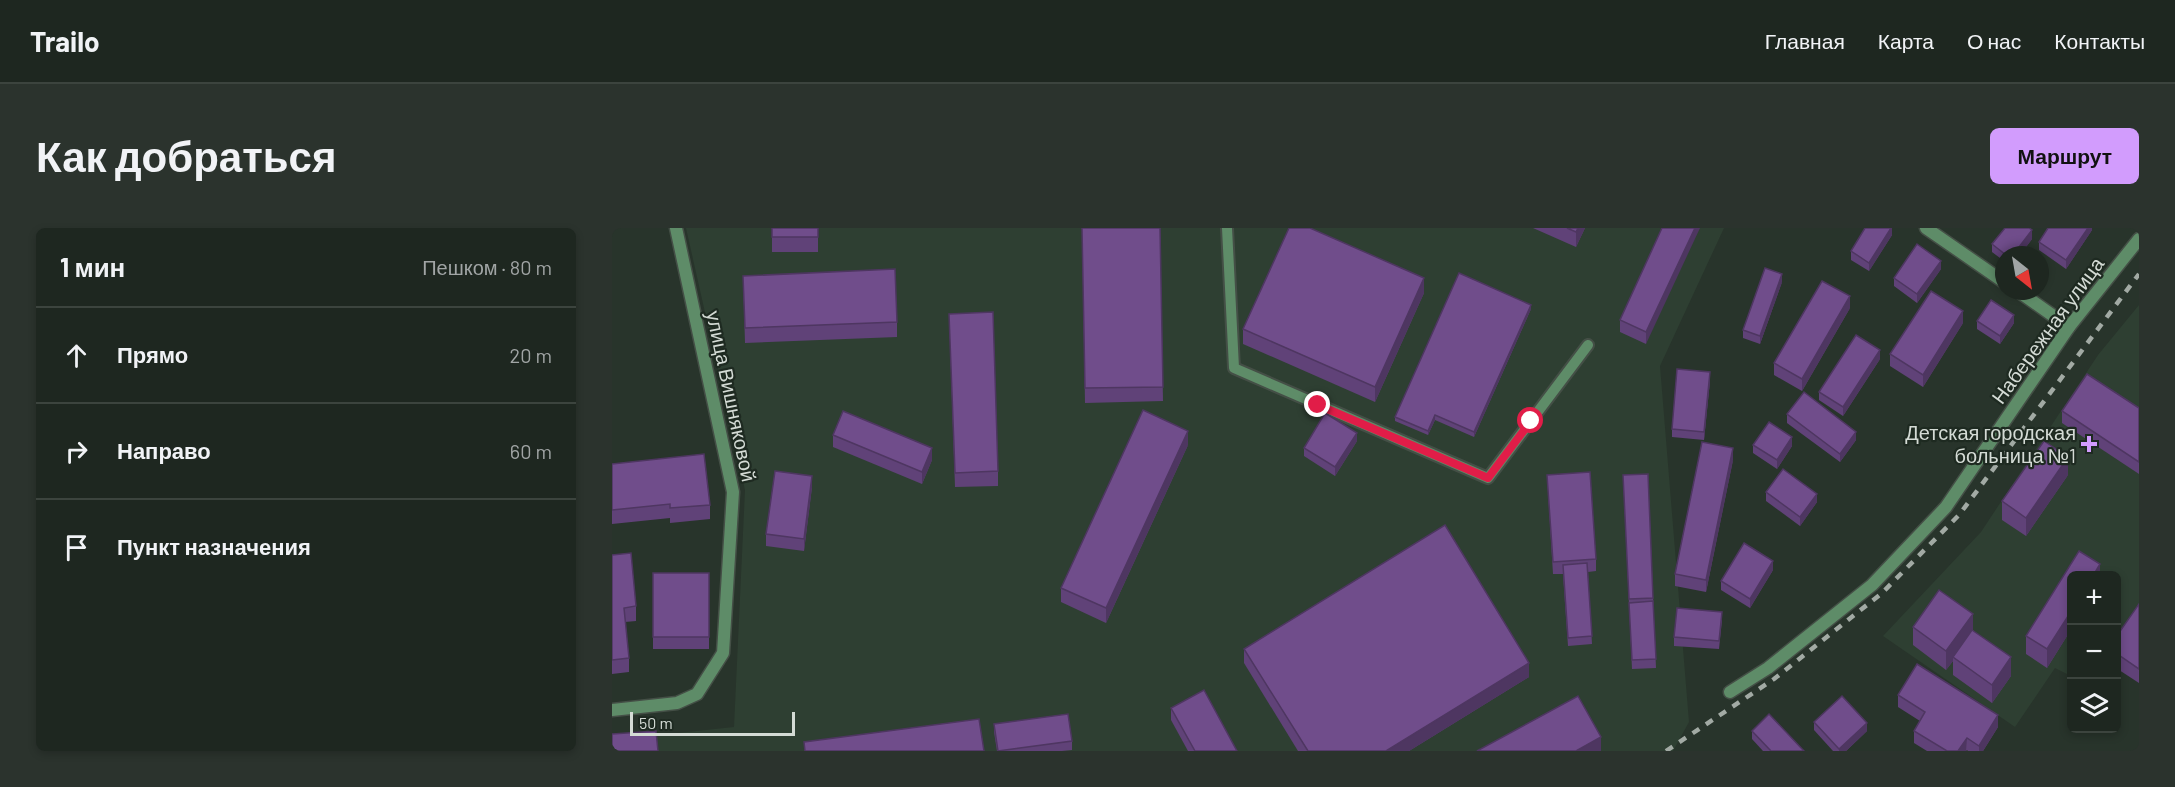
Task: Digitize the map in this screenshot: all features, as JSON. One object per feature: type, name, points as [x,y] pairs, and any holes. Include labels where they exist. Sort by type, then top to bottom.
[{"type":"street","name":"улица Вишняковой","points":[[612,710],[677,703],[697,694],[723,653],[733,492],[676,228]]},
{"type":"street","points":[[1926,228],[1995,276]]},
{"type":"street","name":"Набережная улица","points":[[1730,692],[1768,668],[1872,585],[1946,507],[2069,327],[2139,239]]},
{"type":"street","points":[[2031,300],[2069,327]]},
{"type":"lane","points":[[1227,228],[1234,368],[1488,478],[1588,345]]},
{"type":"shaded area","points":[[686,228],[1724,228],[1660,366],[1689,722],[1673,751],[612,751],[612,740],[734,727],[745,490]]},
{"type":"shaded area","name":"Детская городская больница №1","points":[[2139,305],[2139,608],[2121,634],[2121,571],[2067,571],[2067,674],[2055,668],[2015,727],[1883,636],[1981,532],[2098,355]]},
{"type":"building","points":[[772,228],[818,228],[818,237],[772,237]]},
{"type":"building","points":[[1082,228],[1160,228],[1163,387],[1085,388]]},
{"type":"building","points":[[1289,228],[1310,228],[1424,278],[1375,387],[1243,329]]},
{"type":"building","points":[[1662,228],[1695,228],[1646,332],[1620,320]]},
{"type":"building","points":[[1865,228],[1891,228],[1869,263],[1851,251]]},
{"type":"building","points":[[2005,228],[2032,230],[2020,246],[1995,246],[1992,244]]},
{"type":"building","points":[[2048,228],[2088,228],[2066,260],[2049,249],[2049,246],[2039,242]]},
{"type":"building","points":[[1917,244],[1941,261],[1917,294],[1894,278]]},
{"type":"building","points":[[1765,268],[1782,274],[1760,336],[1743,330]]},
{"type":"building","points":[[895,269],[897,322],[745,328],[743,276]]},
{"type":"building","points":[[1459,273],[1531,305],[1474,432],[1435,415],[1428,431],[1395,417]]},
{"type":"building","points":[[1822,281],[1850,296],[1802,379],[1774,363]]},
{"type":"building","points":[[1931,291],[1963,311],[1923,375],[1890,354]]},
{"type":"building","points":[[1991,300],[2014,315],[2000,336],[1977,321]]},
{"type":"building","points":[[993,312],[998,471],[955,473],[949,314]]},
{"type":"building","points":[[1856,335],[1880,350],[1843,407],[1819,392]]},
{"type":"building","points":[[1677,369],[1710,372],[1704,432],[1672,429]]},
{"type":"building","points":[[2087,374],[2139,408],[2139,462],[2062,411]]},
{"type":"building","points":[[1804,392],[1856,432],[1840,454],[1787,414]]},
{"type":"building","points":[[1143,410],[1188,431],[1106,608],[1061,588]]},
{"type":"building","points":[[843,411],[932,448],[922,472],[833,435]]},
{"type":"building","points":[[1325,413],[1357,433],[1335,467],[1304,448]]},
{"type":"building","points":[[1769,422],[1792,437],[1777,460],[1753,445]]},
{"type":"building","points":[[2044,441],[2068,457],[2026,518],[2002,501]]},
{"type":"building","points":[[1702,442],[1733,448],[1706,580],[1675,574]]},
{"type":"building","points":[[704,454],[710,505],[670,508],[670,504],[612,510],[612,464]]},
{"type":"building","points":[[1783,469],[1817,494],[1800,517],[1766,492]]},
{"type":"building","points":[[775,471],[812,476],[804,539],[766,534]]},
{"type":"building","points":[[1590,472],[1596,559],[1553,562],[1547,475]]},
{"type":"building","points":[[1648,474],[1653,598],[1629,599],[1623,475]]},
{"type":"building","points":[[1445,525],[1529,663],[1386,751],[1308,751],[1244,649]]},
{"type":"building","points":[[1744,543],[1773,561],[1750,599],[1721,581]]},
{"type":"building","points":[[2079,551],[2100,564],[2096,571],[2067,571],[2067,618],[2047,649],[2026,636]]},
{"type":"building","points":[[631,553],[636,606],[624,608],[629,658],[612,660],[612,555]]},
{"type":"building","points":[[1587,563],[1592,636],[1568,638],[1563,565]]},
{"type":"building","points":[[653,573],[709,573],[709,637],[653,637]]},
{"type":"building","points":[[1939,590],[1973,614],[1946,651],[1913,627]]},
{"type":"building","points":[[1653,601],[1656,659],[1632,660],[1629,603]]},
{"type":"building","points":[[2139,604],[2139,669],[2121,656],[2121,630]]},
{"type":"building","points":[[1677,608],[1722,612],[1719,641],[1674,637]]},
{"type":"building","points":[[1972,630],[2011,657],[1992,685],[1953,657]]},
{"type":"building","points":[[1917,664],[1998,715],[1979,746],[1967,738],[1958,751],[1947,751],[1914,731],[1925,712],[1898,695]]},
{"type":"building","points":[[1204,690],[1237,751],[1195,751],[1171,708]]},
{"type":"building","points":[[1578,696],[1601,737],[1576,751],[1477,751]]},
{"type":"building","points":[[1842,696],[1867,723],[1839,749],[1814,722]]},
{"type":"building","points":[[1068,714],[1072,741],[998,751],[994,724]]},
{"type":"building","points":[[1769,714],[1804,751],[1771,751],[1752,731]]},
{"type":"building","points":[[979,719],[984,751],[805,751],[804,742]]},
{"type":"building","points":[[656,731],[658,751],[612,751],[612,734]]},
{"type":"railway","points":[[1666,751],[1774,679],[1882,593],[1959,515],[2139,274]]},
{"type":"place","name":"Детская городская больница №1","points":[[2089,444]]},
{"type":"route","points":[[1318,405],[1488,478],[1531,421]]}]
